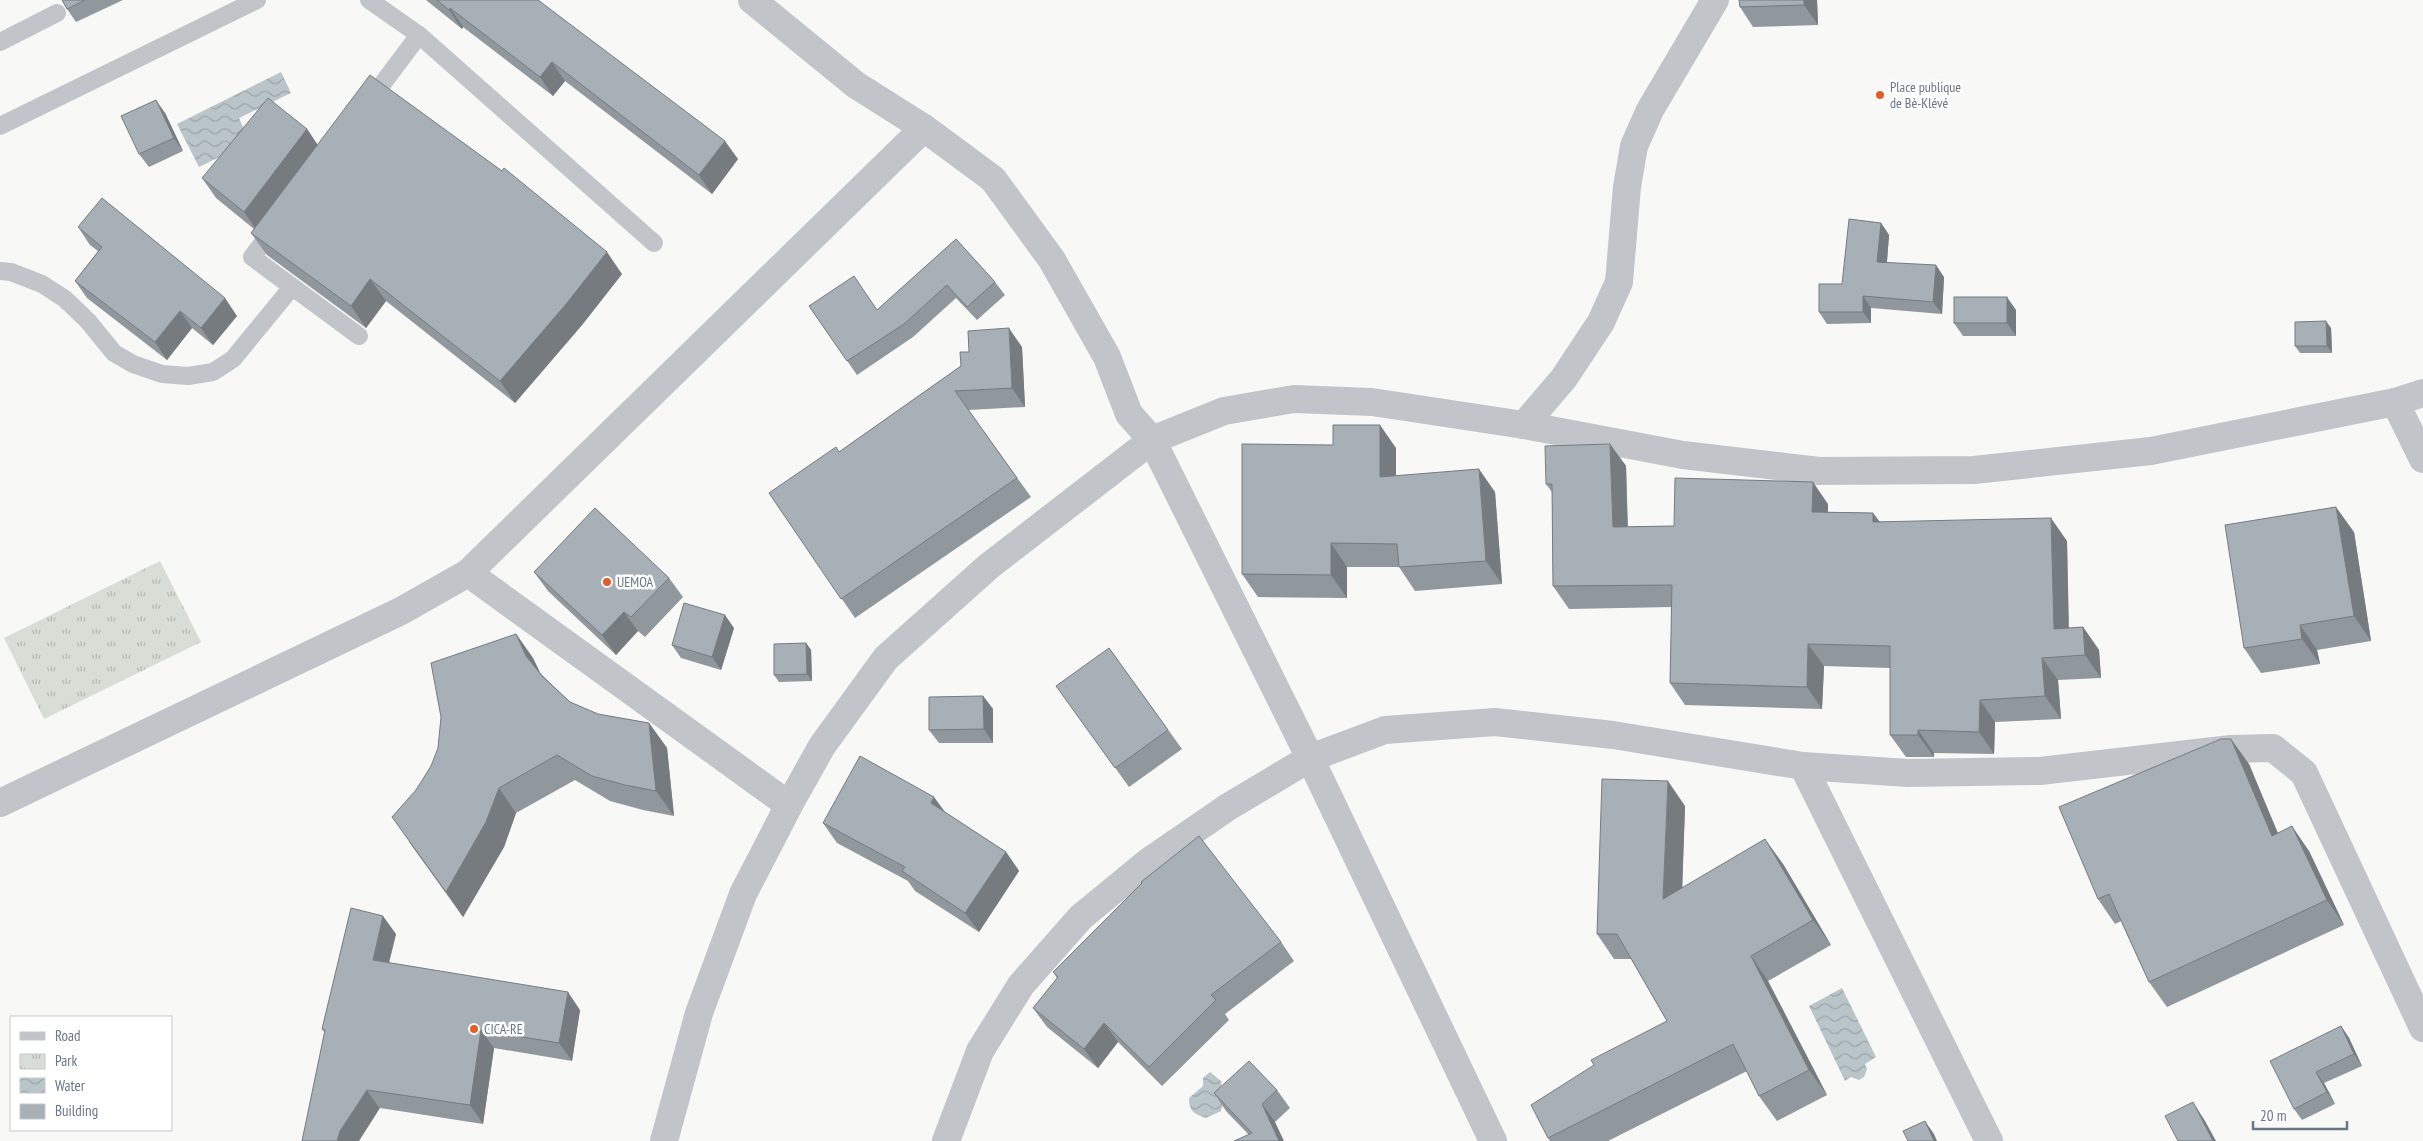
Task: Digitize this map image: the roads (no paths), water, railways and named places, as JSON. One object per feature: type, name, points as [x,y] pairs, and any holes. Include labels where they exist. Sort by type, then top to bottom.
[{"type":"street","points":[[752,0],[856,85],[924,128],[993,179],[1052,260],[1107,357],[1129,414],[1152,440],[1310,758],[1493,1141]]},
{"type":"street","points":[[1524,425],[1564,378],[1601,322],[1619,282],[1627,187],[1634,146],[1650,110],[1715,0]]},
{"type":"street","points":[[0,803],[401,611],[468,573],[924,128]]},
{"type":"street","points":[[664,1141],[699,1013],[743,894],[822,746],[886,658],[989,566],[1152,440],[1224,411],[1294,399],[1372,402],[1524,425],[1683,455],[1819,471],[1974,470],[2151,451],[2395,402],[2423,393]]},
{"type":"street","points":[[2395,402],[2423,459]]},
{"type":"street","points":[[468,573],[789,805]]},
{"type":"street","points":[[946,1141],[980,1051],[1021,985],[1081,917],[1148,862],[1228,807],[1310,758],[1385,730],[1495,722],[1613,735],[1803,766],[1908,773],[2040,770],[2231,749],[2273,748],[2304,773],[2423,1028]]},
{"type":"street","points":[[1803,766],[1988,1141]]},
{"type":"lane","points":[[0,126],[257,0]]},
{"type":"lane","points":[[369,0],[418,36],[654,243]]},
{"type":"lane","points":[[0,42],[57,13]]},
{"type":"lane","points":[[359,115],[418,36]]},
{"type":"lane","points":[[282,218],[252,257],[359,336]]},
{"type":"lane","points":[[0,270],[11,272],[42,284],[66,299],[88,321],[114,354],[133,364],[162,374],[188,376],[213,372],[233,359],[292,286]]},
{"type":"water","points":[[281,72],[291,93],[239,118],[250,142],[199,167],[177,124]]},
{"type":"water","points":[[1842,988],[1876,1057],[1865,1064],[1867,1069],[1864,1077],[1859,1080],[1851,1077],[1845,1081],[1809,1006]]},
{"type":"water","points":[[1210,1072],[1221,1081],[1224,1097],[1221,1111],[1206,1118],[1193,1111],[1189,1098],[1203,1086],[1203,1078]]},
{"type":"place","name":"Place publique de Bè-Klévé","points":[[1880,95]]},
{"type":"place","name":"UEMOA","points":[[607,582]]},
{"type":"place","name":"CICA-RE","points":[[474,1029]]}]
